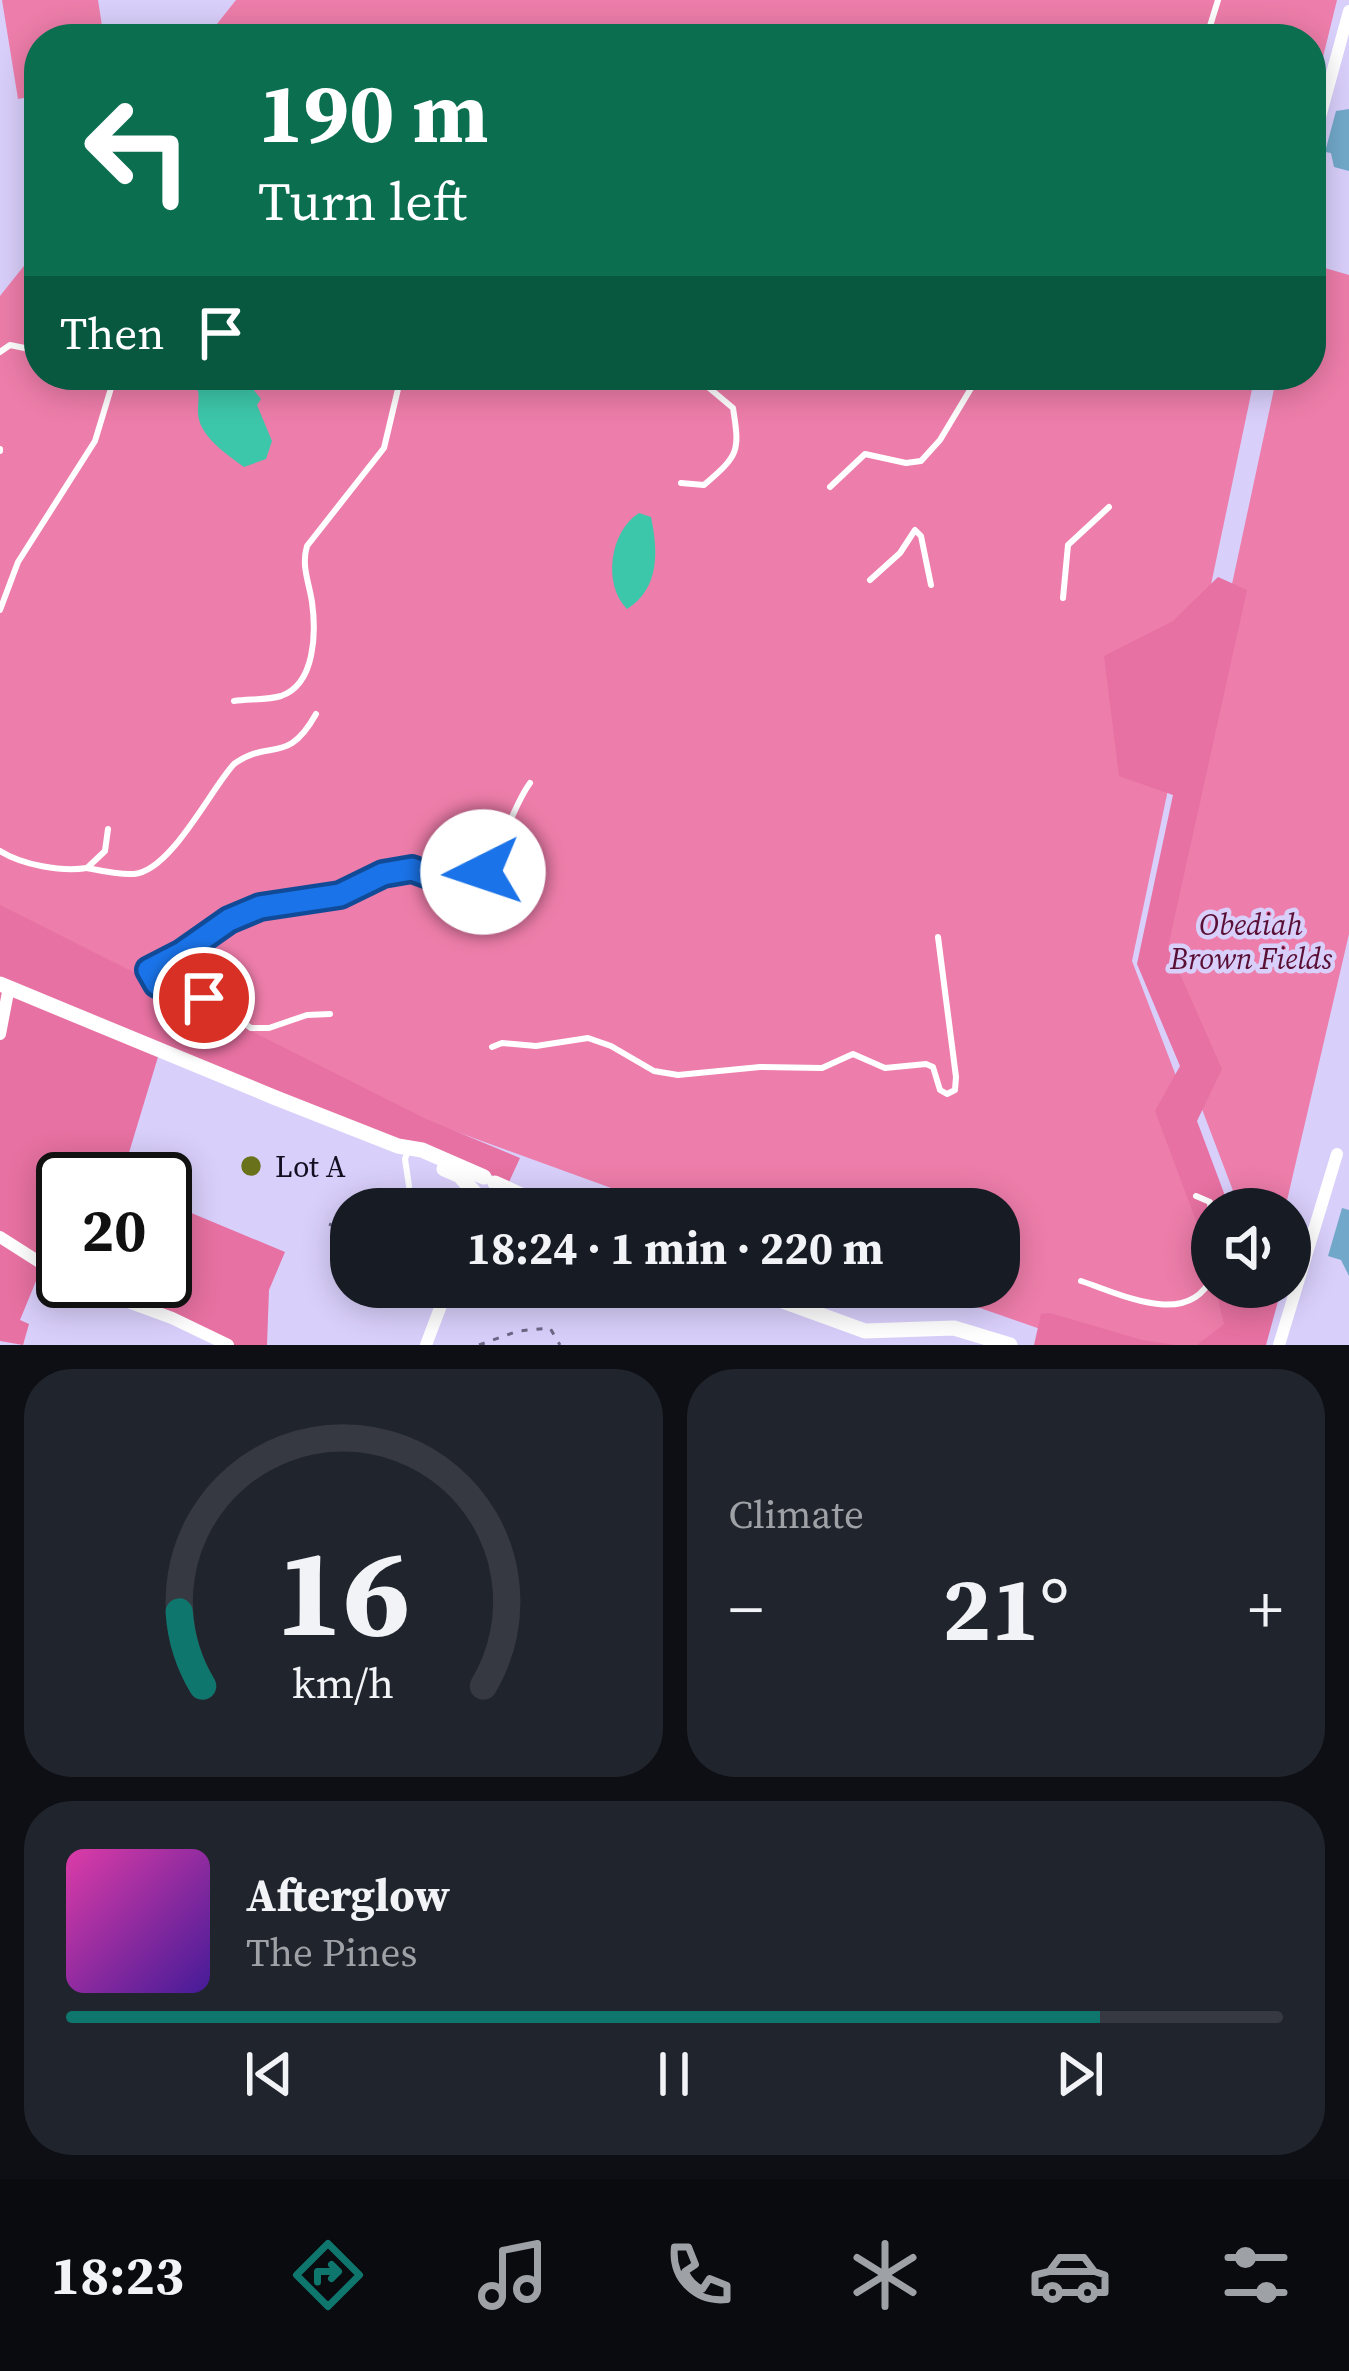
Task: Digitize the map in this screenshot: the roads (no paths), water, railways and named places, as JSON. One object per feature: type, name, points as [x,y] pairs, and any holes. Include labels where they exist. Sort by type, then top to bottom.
[{"type":"street","points":[[1326,95],[1349,11]]},
{"type":"street","points":[[0,1034],[5,986],[405,1149],[471,1188]]},
{"type":"street","points":[[1280,1345],[1337,1154]]},
{"type":"street","points":[[0,1237],[36,1260]]},
{"type":"street","points":[[144,1308],[228,1345]]},
{"type":"street","points":[[426,1345],[440,1308]]},
{"type":"street","points":[[801,1308],[865,1331],[954,1328],[1010,1345]]},
{"type":"lane","points":[[0,610],[18,562],[95,441],[110,390]]},
{"type":"lane","points":[[234,701],[279,697],[297,686],[305,673],[314,634],[304,562],[307,546],[384,448],[398,390]]},
{"type":"lane","points":[[681,483],[704,485],[739,443],[733,408],[712,390]]},
{"type":"lane","points":[[830,487],[866,454],[906,463],[921,461],[940,440],[970,390]]},
{"type":"lane","points":[[1063,598],[1069,544],[1109,507]]},
{"type":"lane","points":[[870,580],[901,553],[915,530],[921,536],[922,557],[932,585]]},
{"type":"lane","points":[[0,851],[68,869],[135,874],[147,869],[176,845],[234,764],[243,757],[291,746],[316,714]]},
{"type":"lane","points":[[330,1014],[251,1028],[211,1000],[157,984],[149,970],[229,920],[260,907],[340,895],[383,874],[412,869],[442,882],[470,882],[490,862],[530,783]]},
{"type":"lane","points":[[87,868],[105,850],[108,829]]},
{"type":"lane","points":[[493,1047],[588,1038],[654,1071],[678,1076],[760,1067],[822,1068],[853,1054],[885,1068],[926,1064],[933,1067],[940,1090],[947,1094],[955,1090],[956,1077],[938,937]]},
{"type":"lane","points":[[405,1149],[409,1186]]},
{"type":"lane","points":[[1081,1281],[1151,1304],[1178,1305],[1191,1299]]},
{"type":"place","name":"Lot A","points":[[251,1166]]},
{"type":"park label","name":"Obediah Brown Fields","points":[[1251,941]]}]
